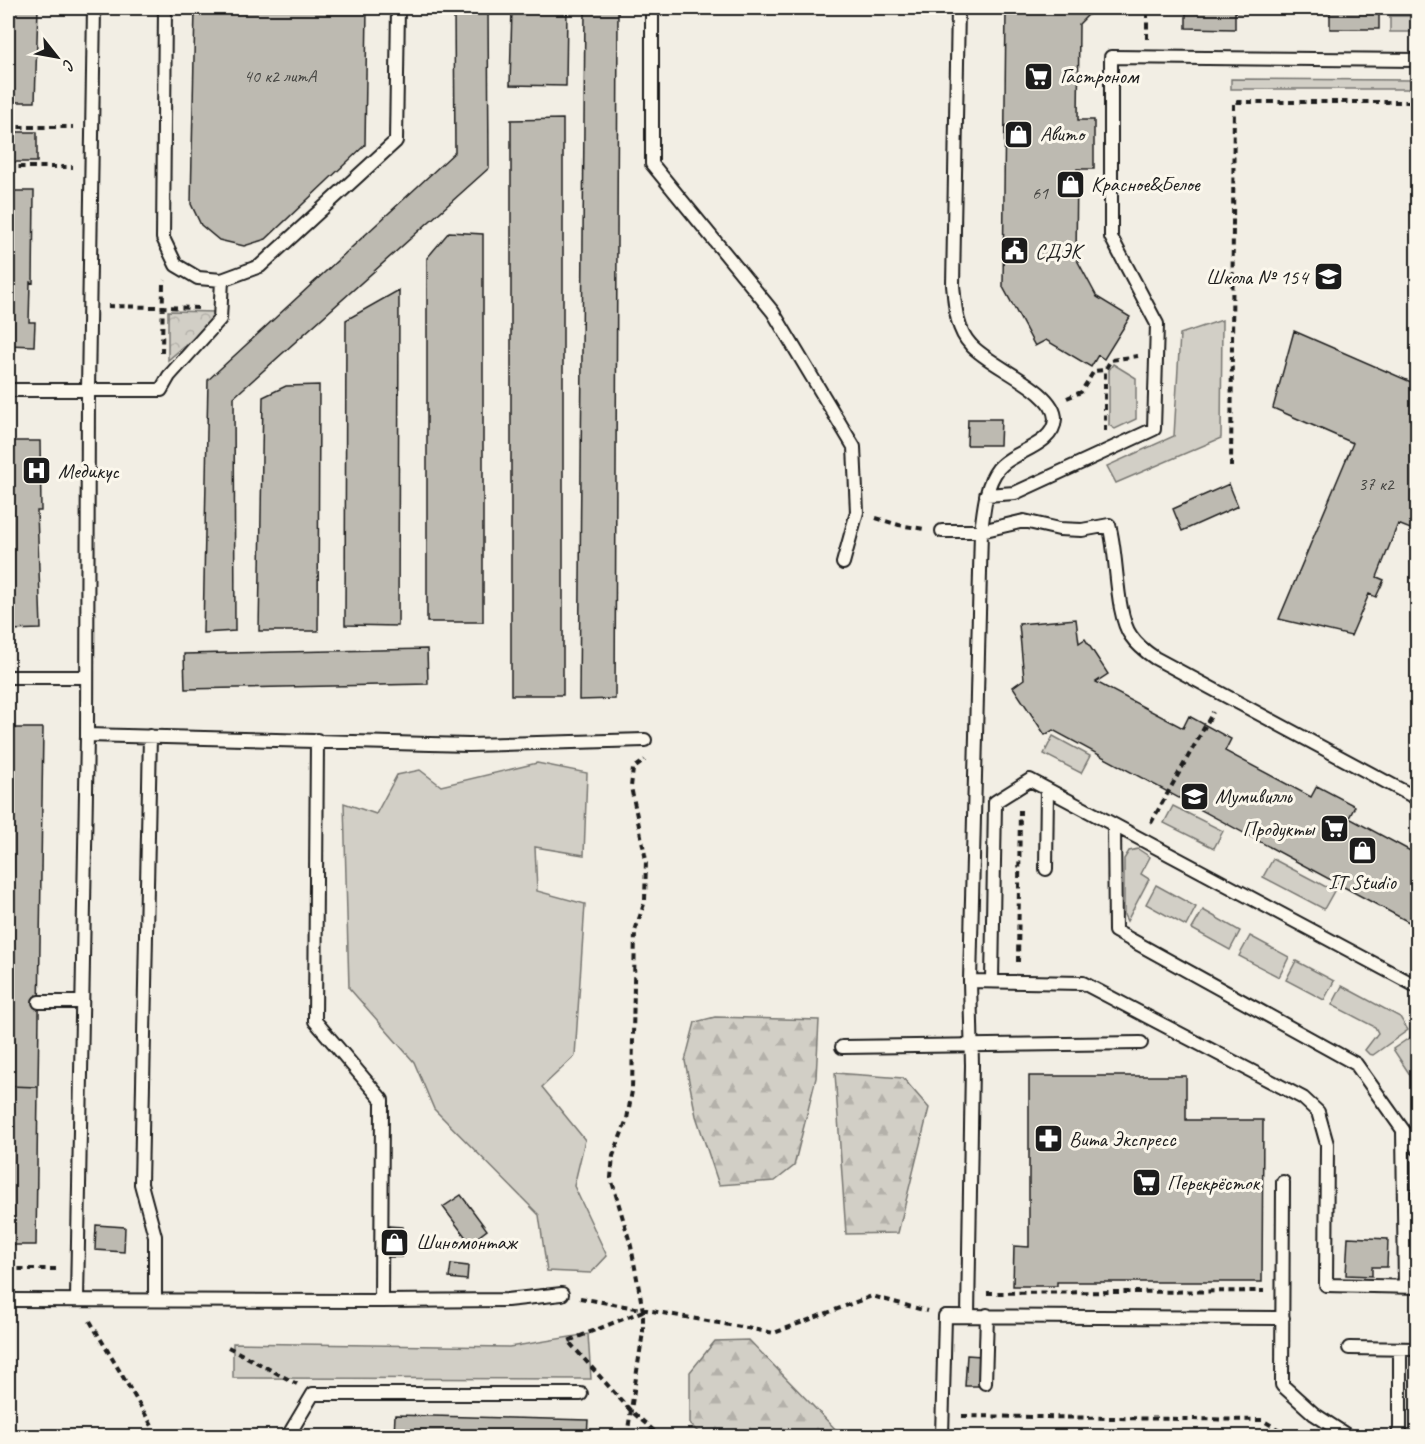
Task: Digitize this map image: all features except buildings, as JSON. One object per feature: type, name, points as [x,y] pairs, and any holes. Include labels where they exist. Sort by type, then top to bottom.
[{"type":"lane","points":[[77,1299],[87,735],[88,390],[94,8]]},
{"type":"lane","points":[[165,8],[163,238],[176,265],[198,278],[222,280],[260,266],[396,141],[398,8]]},
{"type":"lane","points":[[652,8],[652,164],[773,312],[854,447],[857,512],[843,563]]},
{"type":"lane","points":[[958,8],[953,285],[956,318],[969,344],[992,364],[1042,394],[1052,405],[1055,420],[1050,434],[1016,454],[998,469],[986,495],[981,531],[970,981],[968,1316]]},
{"type":"lane","points":[[986,495],[1015,493],[1154,429],[1156,324],[1111,237],[1111,57],[1418,60]]},
{"type":"lane","points":[[8,390],[161,390],[169,376],[220,319],[222,280]]},
{"type":"lane","points":[[942,531],[981,531],[1024,521],[1059,529],[1082,530],[1109,525],[1115,546],[1123,620],[1130,635],[1155,658],[1418,799]]},
{"type":"lane","points":[[8,677],[87,678]]},
{"type":"lane","points":[[87,735],[469,745],[645,740]]},
{"type":"lane","points":[[150,736],[141,1184],[155,1236],[155,1300]]},
{"type":"lane","points":[[317,740],[315,1021],[382,1100],[381,1301]]},
{"type":"lane","points":[[992,980],[995,802],[1030,780],[1418,987]]},
{"type":"lane","points":[[1046,869],[1047,789]]},
{"type":"lane","points":[[1114,825],[1115,931],[1356,1064],[1418,1149]]},
{"type":"lane","points":[[970,981],[1083,983],[1303,1098],[1318,1112],[1328,1144],[1326,1286],[1411,1287],[1403,1130]]},
{"type":"lane","points":[[39,1002],[81,1002]]},
{"type":"lane","points":[[842,1047],[971,1048],[1141,1043]]},
{"type":"lane","points":[[1283,1182],[1282,1385],[1314,1414],[1348,1437]]},
{"type":"lane","points":[[8,1300],[507,1300],[562,1294]]},
{"type":"lane","points":[[985,1383],[987,1315]]},
{"type":"lane","points":[[942,1437],[945,1316],[1283,1318]]},
{"type":"lane","points":[[1349,1348],[1418,1349]]},
{"type":"lane","points":[[1397,1437],[1400,1429],[1400,1348]]},
{"type":"lane","points":[[288,1437],[313,1394],[581,1394]]},
{"type":"path","points":[[1146,57],[1147,11]]},
{"type":"path","points":[[1231,466],[1234,102],[1418,102]]},
{"type":"path","points":[[8,128],[92,128]]},
{"type":"path","points":[[8,167],[91,167]]},
{"type":"path","points":[[169,376],[162,368],[163,283],[176,265]]},
{"type":"path","points":[[89,305],[221,309]]},
{"type":"path","points":[[1105,435],[1105,370],[1111,360],[1156,353]]},
{"type":"path","points":[[1081,392],[1094,371],[1105,370]]},
{"type":"path","points":[[857,512],[899,525],[942,531]]},
{"type":"path","points":[[1142,840],[1223,694]]},
{"type":"path","points":[[627,1437],[643,1332],[643,1311],[631,1246],[611,1178],[613,1156],[627,1119],[632,1091],[636,931],[645,901],[646,860],[631,787],[633,769],[652,755],[645,740]]},
{"type":"path","points":[[1018,981],[1020,786]]},
{"type":"path","points":[[8,1269],[78,1269]]},
{"type":"path","points":[[968,1293],[1283,1291]]},
{"type":"path","points":[[562,1294],[643,1311],[774,1333],[872,1296],[945,1316]]},
{"type":"path","points":[[77,1299],[158,1437]]},
{"type":"path","points":[[643,1311],[568,1341],[630,1410],[660,1437]]},
{"type":"path","points":[[228,1347],[313,1394]]},
{"type":"path","points":[[942,1416],[1262,1420],[1290,1437]]},
{"type":"path","points":[[8,1427],[13,1437]]},
{"type":"green space","points":[[1390,16],[1417,16],[1417,32],[1390,32]]},
{"type":"green space","points":[[1231,79],[1417,80],[1417,89],[1231,89]]},
{"type":"green space","points":[[168,311],[217,312],[217,318],[168,360]]},
{"type":"green space","points":[[1222,320],[1221,438],[1116,483],[1107,466],[1174,436],[1180,334]]},
{"type":"green space","points":[[1113,364],[1136,378],[1136,419],[1115,429],[1109,425],[1109,370]]},
{"type":"green space","points":[[1053,736],[1090,756],[1081,773],[1044,754]]},
{"type":"green space","points":[[537,763],[587,773],[584,855],[535,847],[537,891],[585,904],[575,1056],[542,1087],[585,1140],[574,1186],[607,1256],[591,1273],[547,1271],[539,1215],[434,1109],[414,1062],[349,988],[344,803],[376,814],[397,775],[420,770],[441,786]]},
{"type":"green space","points":[[1173,806],[1223,831],[1214,848],[1164,823]]},
{"type":"green space","points":[[1138,849],[1150,857],[1141,874],[1149,879],[1127,921],[1124,915],[1124,859],[1129,851]]},
{"type":"green space","points":[[1273,859],[1334,891],[1324,909],[1263,877]]},
{"type":"green space","points":[[1156,885],[1196,907],[1186,926],[1146,904]]},
{"type":"green space","points":[[1203,910],[1240,931],[1230,950],[1192,929]]},
{"type":"green space","points":[[1250,936],[1289,957],[1279,977],[1239,956]]},
{"type":"green space","points":[[1296,961],[1334,981],[1324,1000],[1286,980]]},
{"type":"green space","points":[[1342,986],[1400,1017],[1408,1030],[1373,1055],[1369,1054],[1365,1050],[1378,1033],[1375,1027],[1332,1005]]},
{"type":"green space","points":[[715,1017],[819,1020],[816,1078],[794,1166],[775,1181],[719,1185],[696,1116],[685,1061],[695,1022]]},
{"type":"green space","points":[[1412,1036],[1417,1044],[1416,1084],[1393,1049]]},
{"type":"green space","points":[[835,1073],[903,1078],[929,1108],[898,1233],[846,1234]]},
{"type":"green space","points":[[588,1334],[591,1379],[233,1378],[233,1343],[509,1347]]},
{"type":"green space","points":[[749,1340],[842,1436],[702,1436],[690,1424],[690,1372],[715,1341]]},
{"type":"place","name":"Гастроном","points":[[1039,76]]},
{"type":"place","name":"Авито","points":[[1019,134]]},
{"type":"place","name":"Красное&Белое","points":[[1070,184]]},
{"type":"place","name":"СДЭК","points":[[1014,251]]},
{"type":"place","name":"Школа № 154","points":[[1329,277]]},
{"type":"place","name":"Медикус","points":[[37,471]]},
{"type":"place","name":"Мумивилль","points":[[1194,796]]},
{"type":"place","name":"Продукты","points":[[1335,829]]},
{"type":"place","name":"IT Studio","points":[[1362,851]]},
{"type":"place","name":"Вита Экспресс","points":[[1048,1139]]},
{"type":"place","name":"Перекрёсток","points":[[1146,1183]]},
{"type":"place","name":"Шиномонтаж","points":[[395,1242]]}]
